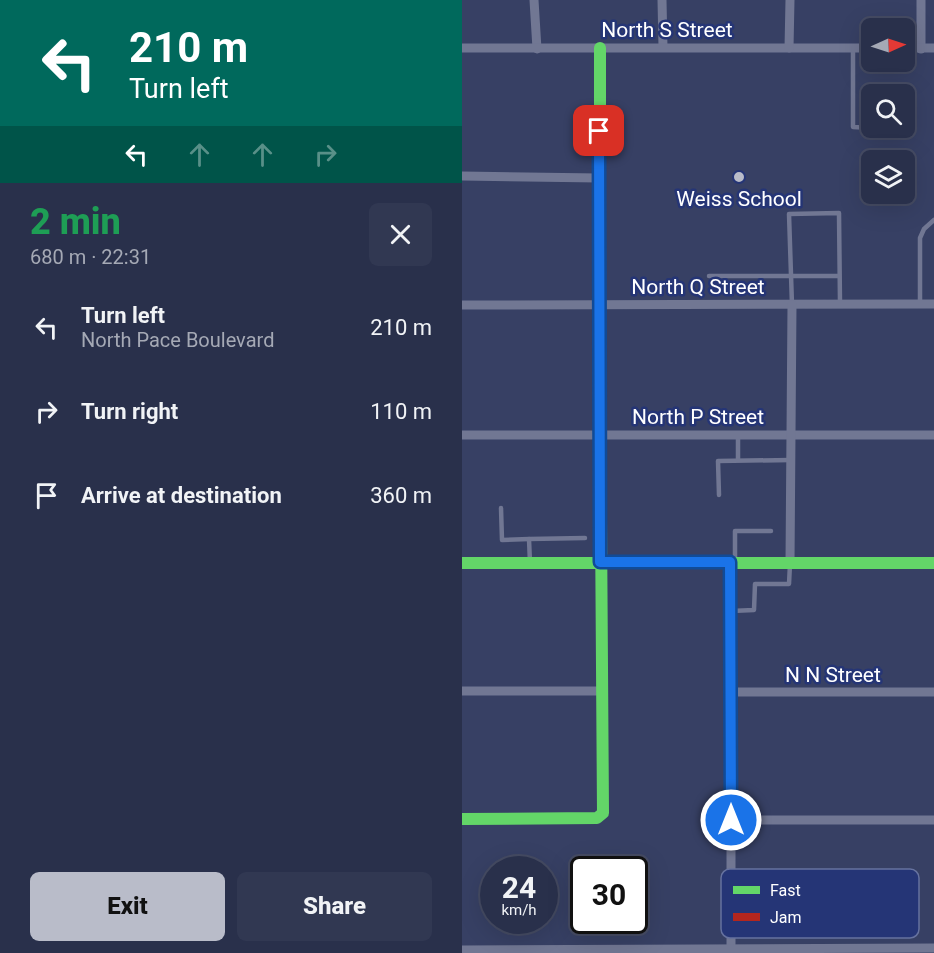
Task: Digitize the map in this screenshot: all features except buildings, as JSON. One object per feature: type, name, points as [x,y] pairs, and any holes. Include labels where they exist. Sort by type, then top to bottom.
[{"type":"street","points":[[534,0],[537,49]]},
{"type":"street","points":[[662,0],[663,47]]},
{"type":"street","points":[[789,48],[790,0]]},
{"type":"street","points":[[921,0],[921,48]]},
{"type":"street","name":"North S Street","points":[[462,48],[861,48]]},
{"type":"street","points":[[462,819],[597,818],[602,815],[600,48]]},
{"type":"street","points":[[915,48],[934,48]]},
{"type":"street","points":[[462,176],[599,178]]},
{"type":"street","name":"North Q Street","points":[[462,305],[934,304]]},
{"type":"street","points":[[790,562],[792,305]]},
{"type":"street","name":"North P Street","points":[[462,435],[934,435]]},
{"type":"street","points":[[731,869],[733,562]]},
{"type":"street","points":[[462,563],[934,562]]},
{"type":"street","points":[[462,691],[602,691]]},
{"type":"street","name":"N N Street","points":[[732,692],[934,692]]},
{"type":"street","points":[[731,820],[934,820]]},
{"type":"street","points":[[731,938],[731,949]]},
{"type":"street","points":[[462,950],[517,952],[934,948]]},
{"type":"lane","points":[[853,48],[853,127],[861,127]]},
{"type":"lane","points":[[792,305],[789,214],[839,213],[840,304]]},
{"type":"lane","points":[[920,304],[920,238],[924,229],[934,220]]},
{"type":"lane","points":[[709,276],[839,276]]},
{"type":"lane","points":[[738,435],[738,460]]},
{"type":"lane","points":[[719,495],[718,461],[791,460]]},
{"type":"lane","points":[[501,508],[502,540],[585,538]]},
{"type":"lane","points":[[733,562],[735,531],[771,531]]},
{"type":"lane","points":[[529,539],[530,563]]},
{"type":"lane","points":[[731,611],[754,610],[755,584],[789,584],[790,562]]},
{"type":"traffic: fast","points":[[600,48],[600,179]]},
{"type":"traffic: fast","points":[[462,819],[597,818],[603,813],[600,373]]},
{"type":"traffic: fast","points":[[462,563],[934,563]]},
{"type":"traffic: jam","points":[[600,179],[600,373]]},
{"type":"place","name":"Weiss School","points":[[739,177]]},
{"type":"route","points":[[599,131],[600,562],[730,562],[731,820]]}]
